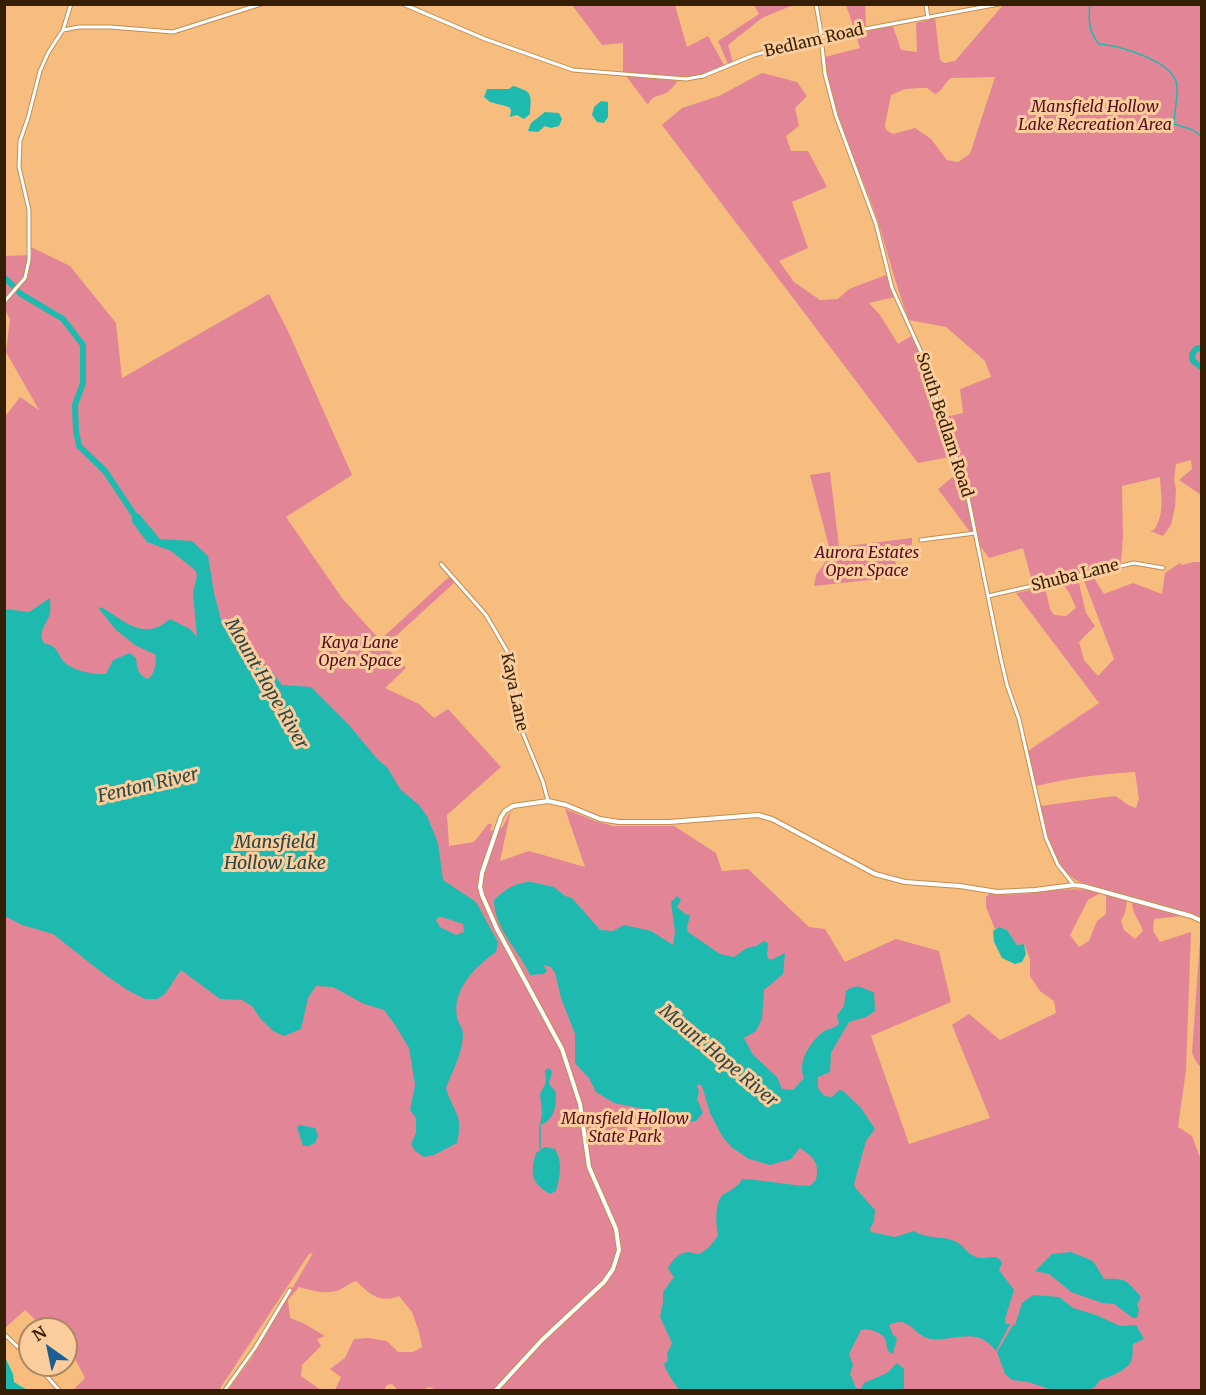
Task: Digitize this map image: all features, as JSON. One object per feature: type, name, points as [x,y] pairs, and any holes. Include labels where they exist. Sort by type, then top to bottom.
[{"type":"street","points":[[63,30],[79,27],[110,27],[173,32],[261,4]]},
{"type":"street","name":"Bedlam Road","points":[[402,4],[485,39],[573,70],[686,79],[703,76],[753,55],[822,37],[999,4]]},
{"type":"street","name":"South Bedlam Road","points":[[816,4],[825,74],[836,116],[876,224],[892,288],[921,352],[959,464],[1007,684],[1019,719],[1046,838],[1058,865],[1074,885]]},
{"type":"street","points":[[926,4],[928,18]]},
{"type":"street","points":[[4,302],[21,283],[29,260],[29,210],[19,167],[18,150],[40,71],[48,52],[63,30],[70,5]]},
{"type":"street","points":[[921,540],[975,533]]},
{"type":"street","name":"Shuba Lane","points":[[988,596],[1134,562],[1163,568]]},
{"type":"street","name":"Kaya Lane","points":[[441,564],[486,615],[507,651],[516,688],[522,731],[543,782],[548,801]]},
{"type":"street","points":[[496,1390],[532,1350],[604,1282],[614,1269],[619,1250],[616,1229],[589,1167],[580,1104],[564,1055],[483,899],[480,887],[482,873],[505,811],[513,806],[548,801],[566,804],[600,819],[620,822],[669,822],[759,815],[772,819],[875,874],[905,882],[960,886],[997,892],[1074,885],[1181,913],[1202,921]]},
{"type":"street","points":[[225,1390],[255,1348],[290,1290]]},
{"type":"street","points":[[4,1334],[18,1347]]},
{"type":"street","points":[[48,1377],[59,1390]]},
{"type":"green space","points":[[572,5],[675,5],[687,47],[708,36],[724,65],[694,77],[623,73],[623,43],[602,45]]},
{"type":"green space","points":[[754,5],[793,5],[762,18],[728,45],[733,62],[728,64],[718,41],[759,14]]},
{"type":"green space","points":[[846,5],[865,5],[866,26],[854,28]]},
{"type":"green space","name":"Mansfield Hollow Lake Recreation Area","points":[[1003,5],[1201,5],[1201,495],[1179,480],[1192,469],[1191,460],[1176,464],[1175,507],[1171,525],[1163,536],[1150,531],[1154,530],[1160,518],[1160,477],[1122,486],[1121,563],[1033,585],[1023,548],[989,558],[980,546],[968,486],[945,417],[963,413],[960,389],[991,377],[985,361],[946,327],[909,320],[877,219],[839,119],[825,57],[860,48],[855,32],[893,26],[901,50],[917,52],[916,23],[935,18],[940,60],[944,63],[955,61]],"holes":[[[995,77],[970,154],[958,162],[947,160],[931,139],[915,128],[893,134],[886,130],[891,95],[905,89],[920,88],[927,88],[935,94],[951,78]]]},
{"type":"green space","points":[[762,73],[797,82],[807,96],[795,108],[799,126],[786,136],[791,151],[808,151],[827,187],[792,202],[808,248],[779,261],[794,282],[820,300],[838,299],[849,289],[886,275],[895,297],[869,303],[880,315],[898,344],[911,336],[920,355],[955,456],[918,463],[662,125],[682,108],[719,96]]},
{"type":"green space","points":[[626,76],[678,81],[665,94],[654,97],[648,105]]},
{"type":"green space","name":"Mansfield Hollow State Park","points":[[31,247],[70,266],[116,323],[122,378],[269,294],[288,331],[352,475],[286,517],[342,598],[380,640],[450,576],[455,582],[385,646],[406,668],[385,688],[419,704],[434,718],[448,709],[501,767],[447,815],[449,846],[474,842],[488,824],[492,824],[490,831],[502,828],[511,810],[500,861],[529,851],[585,867],[565,809],[613,826],[674,826],[716,853],[722,871],[748,869],[809,927],[825,929],[845,962],[896,939],[939,951],[951,1002],[871,1036],[909,1144],[990,1118],[952,1025],[969,1014],[1000,1040],[1056,1013],[1054,1001],[1040,991],[1030,976],[1030,959],[1024,944],[1017,945],[1007,930],[999,927],[995,929],[986,907],[986,897],[989,894],[1071,889],[1100,893],[1088,900],[1070,935],[1079,947],[1089,941],[1097,921],[1106,914],[1106,895],[1127,901],[1121,921],[1124,930],[1135,939],[1143,931],[1132,903],[1182,916],[1154,919],[1153,931],[1160,942],[1191,932],[1186,1070],[1178,1127],[1192,1136],[1201,1160],[1201,1390],[436,1390],[430,1387],[422,1390],[398,1390],[392,1384],[387,1385],[384,1390],[335,1390],[341,1377],[330,1369],[345,1358],[354,1339],[368,1338],[387,1341],[398,1352],[413,1352],[422,1347],[412,1312],[399,1296],[380,1298],[370,1294],[356,1281],[333,1292],[299,1287],[288,1300],[290,1318],[325,1336],[317,1339],[321,1346],[302,1365],[301,1376],[321,1390],[228,1390],[251,1359],[313,1253],[309,1254],[219,1390],[73,1390],[85,1378],[78,1365],[78,1317],[32,1317],[25,1310],[4,1329],[4,418],[20,397],[39,410],[6,352],[10,319],[5,310],[4,256],[32,255]]},
{"type":"green space","points":[[960,471],[973,531],[970,532],[938,489]]},
{"type":"green space","name":"Aurora Estates Open Space","points":[[830,472],[839,547],[912,538],[912,545],[894,547],[897,577],[814,586],[816,575],[831,554],[810,475]]},
{"type":"green space","points":[[1201,562],[1201,918],[1191,913],[1082,883],[1072,878],[1058,861],[1040,806],[1115,796],[1136,808],[1139,799],[1135,772],[1085,777],[1036,786],[1028,751],[1099,703],[1016,593],[1045,587],[1050,609],[1054,615],[1066,616],[1076,608],[1062,583],[1078,579],[1086,613],[1095,626],[1079,642],[1084,660],[1098,676],[1114,659],[1083,578],[1092,575],[1104,594],[1133,583],[1162,594],[1165,573],[1180,563],[1182,565]]},
{"type":"green space","points":[[1202,926],[1201,1068],[1192,1053]]},
{"type":"water","points":[[513,86],[525,90],[530,95],[530,114],[524,119],[517,115],[510,117],[509,107],[490,102],[484,97],[487,89],[509,89]]},
{"type":"water","points":[[601,101],[608,102],[608,117],[604,123],[597,122],[592,115],[594,107]]},
{"type":"water","points":[[545,112],[559,113],[562,119],[559,126],[551,128],[545,126],[538,132],[528,131],[531,123]]},
{"type":"water","name":"Mansfield Hollow Lake","points":[[132,513],[139,514],[160,539],[192,541],[208,556],[223,627],[235,636],[237,648],[270,669],[282,685],[311,687],[387,767],[400,789],[419,805],[427,816],[438,843],[443,880],[476,902],[498,942],[496,952],[467,979],[458,997],[457,1017],[463,1032],[463,1041],[446,1088],[457,1114],[459,1133],[457,1143],[434,1155],[424,1157],[415,1151],[411,1144],[416,1133],[416,1118],[410,1110],[415,1085],[409,1048],[384,1010],[364,1004],[333,987],[316,986],[308,998],[301,1029],[284,1036],[273,1031],[253,1007],[242,1000],[220,999],[181,970],[165,994],[157,999],[145,999],[105,975],[53,934],[22,925],[5,916],[5,609],[29,612],[50,598],[50,613],[42,633],[45,644],[55,648],[62,660],[69,666],[90,673],[106,674],[113,660],[130,653],[136,658],[139,671],[145,678],[150,677],[155,665],[156,655],[135,645],[116,630],[99,609],[101,607],[127,623],[143,629],[161,626],[170,619],[190,629],[197,637],[193,593],[197,575],[195,570],[171,551],[147,542],[132,522]],"holes":[[[442,917],[463,924],[464,932],[456,935],[440,927],[436,920]]]},
{"type":"water","points":[[531,882],[554,887],[565,896],[572,898],[600,930],[613,931],[624,925],[651,931],[673,945],[675,932],[671,902],[677,896],[681,900],[677,907],[690,915],[688,932],[720,954],[734,957],[747,948],[764,941],[768,943],[767,956],[769,959],[785,953],[783,974],[764,990],[762,1019],[756,1031],[744,1038],[753,1055],[777,1077],[782,1089],[793,1090],[804,1078],[802,1065],[806,1053],[818,1036],[839,1024],[837,1015],[844,1006],[846,991],[860,987],[874,992],[875,1011],[866,1017],[849,1022],[831,1053],[830,1072],[818,1077],[818,1088],[824,1096],[832,1097],[839,1090],[843,1091],[861,1108],[875,1129],[866,1141],[854,1184],[875,1210],[871,1232],[895,1237],[914,1231],[925,1236],[953,1241],[977,1257],[996,1257],[1000,1260],[1002,1263],[999,1270],[1014,1290],[1005,1319],[1006,1324],[1010,1324],[996,1351],[989,1343],[981,1339],[965,1336],[931,1339],[907,1324],[896,1322],[889,1325],[893,1335],[897,1338],[893,1354],[888,1351],[886,1340],[882,1335],[870,1330],[861,1330],[849,1354],[853,1365],[850,1374],[856,1388],[860,1390],[680,1390],[678,1388],[664,1364],[668,1360],[667,1354],[672,1343],[660,1317],[663,1292],[674,1277],[668,1269],[671,1263],[682,1254],[689,1252],[700,1254],[709,1247],[718,1236],[716,1214],[721,1197],[737,1186],[742,1179],[810,1186],[816,1180],[816,1164],[812,1157],[800,1148],[791,1159],[770,1165],[749,1159],[731,1147],[722,1136],[710,1113],[702,1086],[699,1084],[697,1099],[703,1113],[696,1121],[688,1122],[665,1118],[648,1110],[614,1103],[596,1092],[589,1078],[575,1063],[575,1034],[561,998],[555,973],[551,967],[543,965],[547,971],[544,974],[530,975],[498,920],[494,900],[511,887]]},
{"type":"water","points":[[999,927],[1007,930],[1017,945],[1024,944],[1026,954],[1022,962],[1015,964],[1002,958],[994,942],[993,931]]},
{"type":"water","points":[[549,1068],[552,1072],[549,1084],[556,1092],[555,1107],[549,1120],[540,1125],[542,1113],[540,1094],[546,1082],[545,1070]]},
{"type":"water","points":[[300,1125],[315,1128],[318,1136],[315,1143],[303,1146],[297,1127]]},
{"type":"water","points":[[545,1147],[555,1149],[560,1164],[556,1191],[550,1194],[539,1186],[533,1172],[536,1153]]},
{"type":"water","points":[[1071,1252],[1093,1261],[1104,1279],[1125,1281],[1132,1287],[1141,1297],[1137,1305],[1139,1309],[1137,1318],[1133,1318],[1114,1304],[1102,1303],[1071,1292],[1049,1274],[1035,1271],[1052,1254]]},
{"type":"water","points":[[1033,1295],[1059,1297],[1073,1308],[1120,1326],[1136,1325],[1144,1339],[1133,1344],[1132,1359],[1128,1366],[1100,1380],[1095,1387],[1088,1390],[1052,1390],[1028,1382],[1012,1380],[1005,1374],[997,1352],[1015,1325],[1022,1303]]},
{"type":"water","points":[[4,1355],[13,1374],[14,1382],[27,1390],[5,1390]]},
{"type":"water","points":[[897,1363],[904,1369],[904,1390],[860,1390],[864,1383],[887,1373]]},
{"type":"waterway","points":[[1090,4],[1090,26],[1099,44],[1145,56],[1167,69],[1174,77],[1177,86],[1174,124],[1193,130],[1202,137]]},
{"type":"waterway","name":"Mount Hope River","points":[[4,277],[21,294],[63,319],[83,345],[83,383],[75,405],[79,446],[105,471],[137,519]]},
{"type":"waterway","points":[[1202,348],[1196,349],[1192,354],[1193,361],[1202,368]]},
{"type":"waterway","points":[[540,1125],[540,1149]]},
{"type":"park label","name":"Kaya Lane Open Space","points":[[360,652]]},
{"type":"water label","name":"Fenton River","points":[[148,786]]}]
